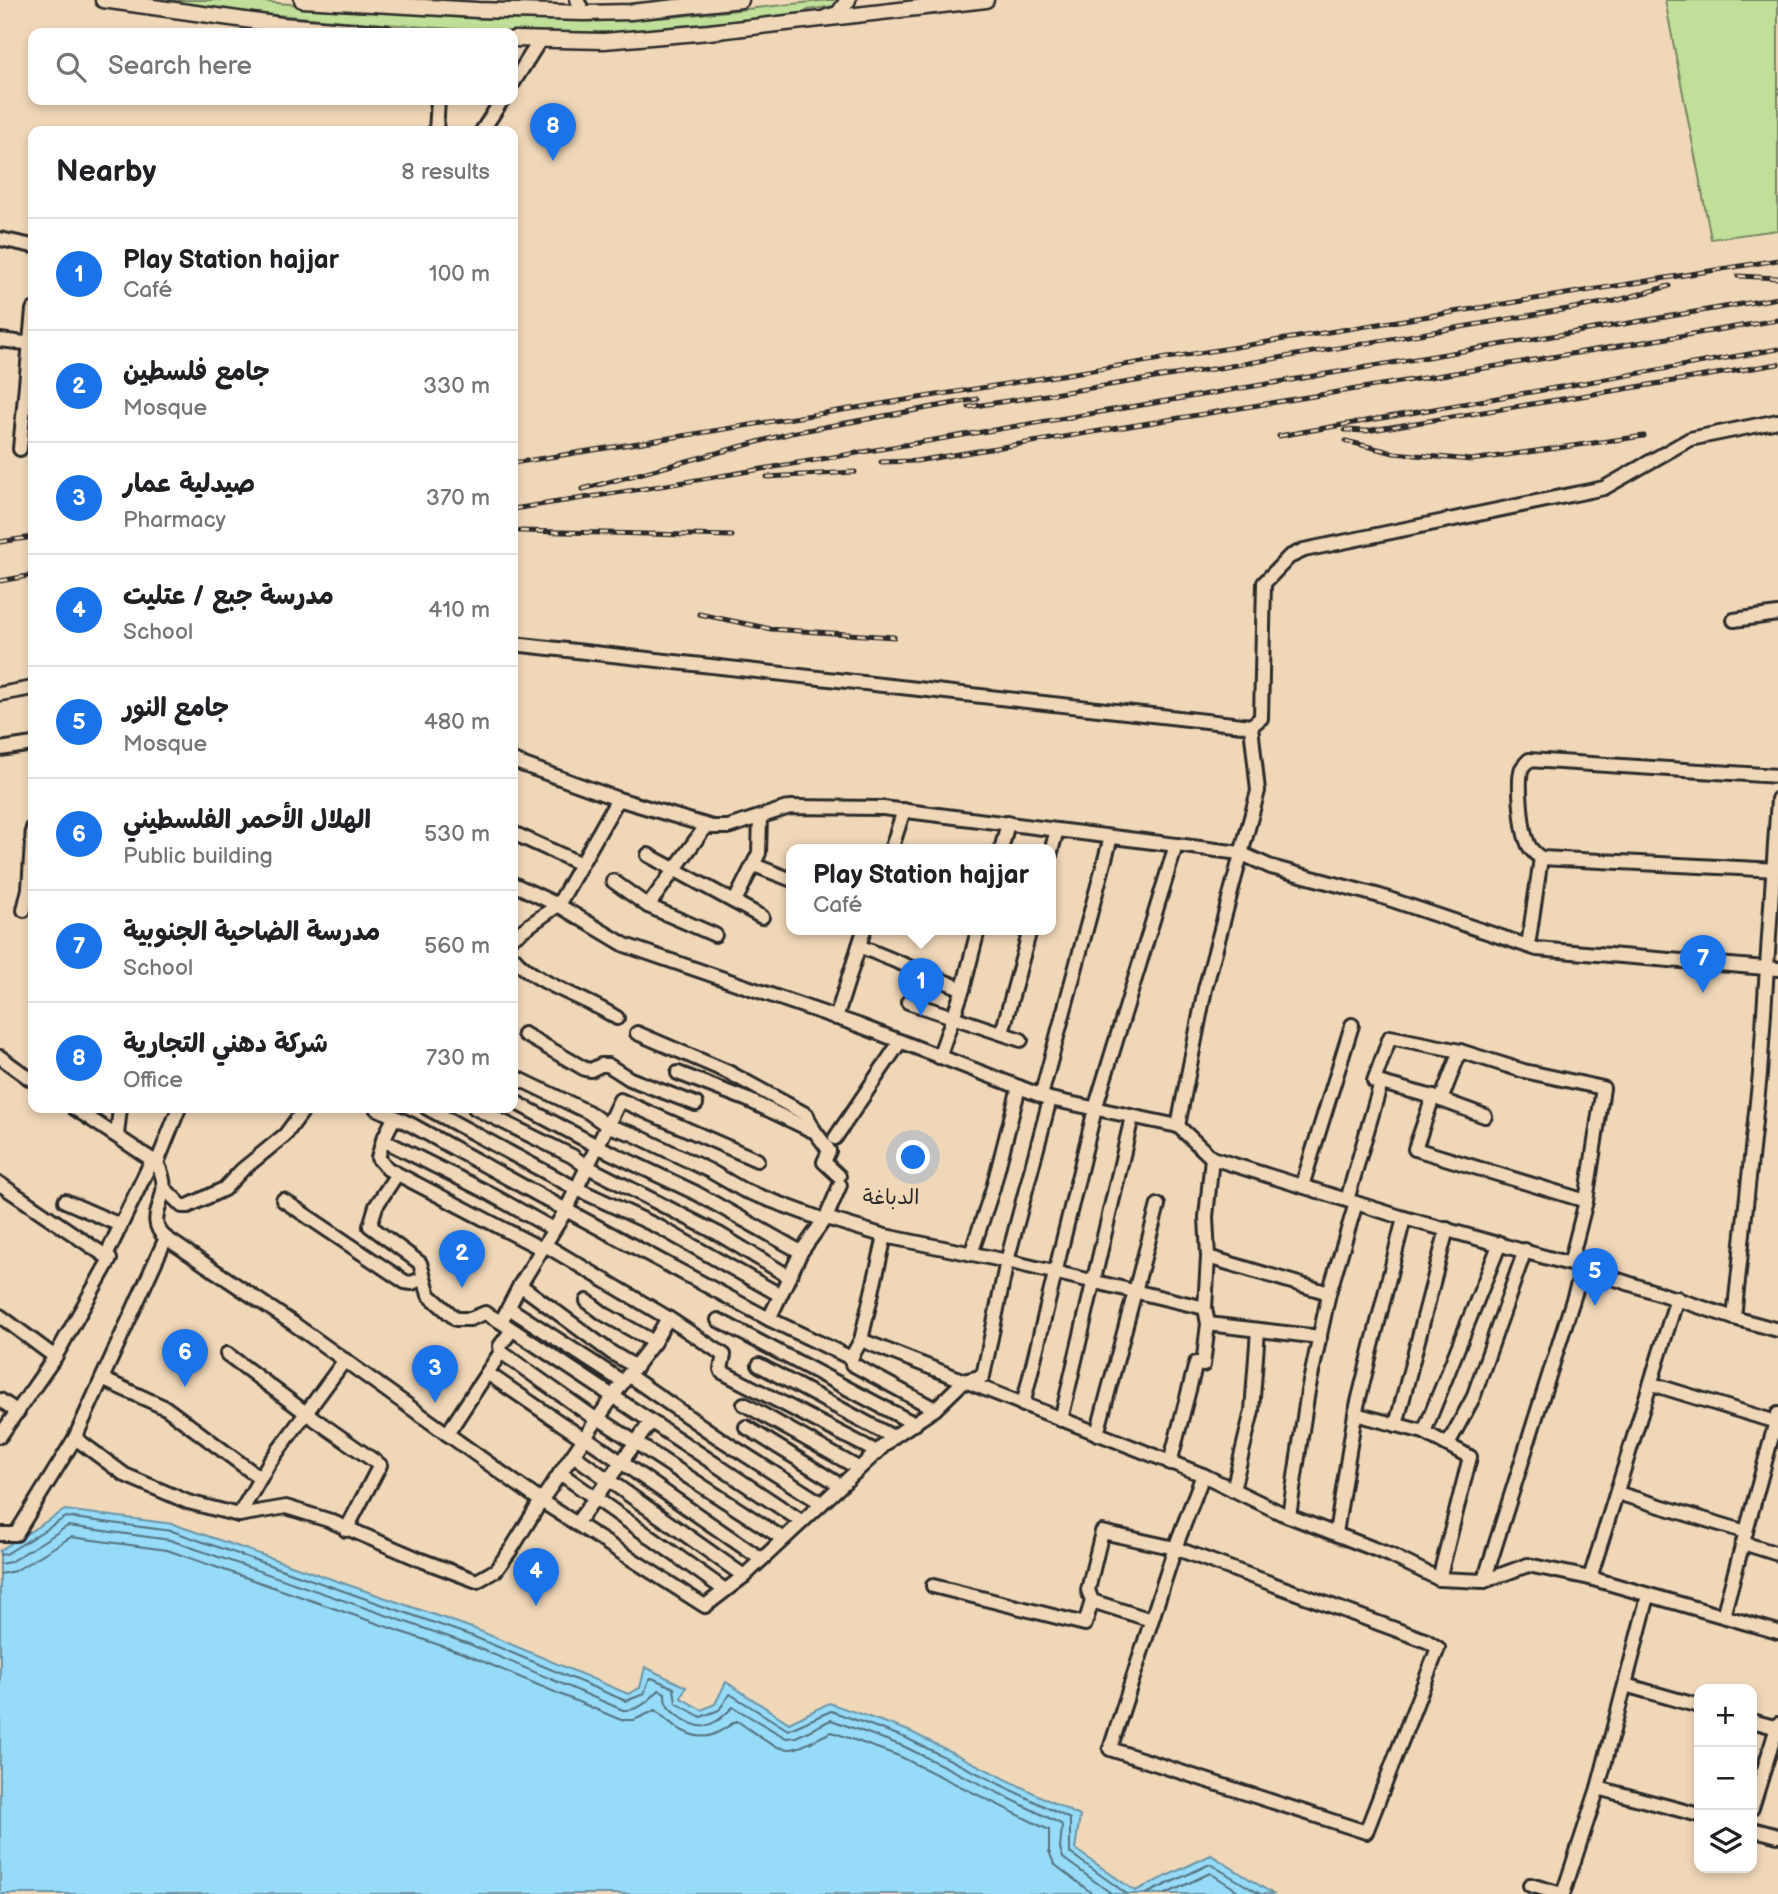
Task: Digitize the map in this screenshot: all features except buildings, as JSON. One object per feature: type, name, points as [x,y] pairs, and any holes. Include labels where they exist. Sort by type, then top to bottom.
[{"type":"main road","points":[[103,0],[320,28]]},
{"type":"main road","points":[[302,0],[581,6],[631,12],[741,0]]},
{"type":"main road","points":[[813,22],[838,14],[848,0]]},
{"type":"main road","points":[[518,39],[604,41],[813,22],[986,0]]},
{"type":"street","points":[[518,75],[540,40]]},
{"type":"street","points":[[436,126],[438,105]]},
{"type":"street","points":[[485,126],[499,105]]},
{"type":"street","points":[[0,239],[28,245]]},
{"type":"street","points":[[0,340],[28,343]]},
{"type":"street","points":[[20,449],[28,378]]},
{"type":"street","points":[[518,645],[1251,726],[1261,718],[1264,583],[1289,557],[1304,550],[1604,488],[1690,439],[1778,421]]},
{"type":"street","points":[[1734,620],[1778,614]]},
{"type":"street","points":[[0,694],[28,689]]},
{"type":"street","points":[[1178,1126],[1205,989],[1258,791],[1251,726]]},
{"type":"street","points":[[0,749],[28,745]]},
{"type":"street","points":[[1776,870],[1541,858],[1527,842],[1520,780],[1522,768],[1529,760],[1778,776]]},
{"type":"street","points":[[518,763],[618,799],[706,826],[728,827],[780,809],[800,806],[904,810],[1240,853],[1271,867],[1381,896],[1537,949],[1772,969]]},
{"type":"street","points":[[518,929],[558,905],[618,799]]},
{"type":"street","points":[[1734,1318],[1772,969],[1778,799]]},
{"type":"street","points":[[893,844],[904,810]]},
{"type":"street","points":[[735,901],[759,852],[760,817]]},
{"type":"street","points":[[1003,844],[1008,824]]},
{"type":"street","points":[[648,906],[706,826]]},
{"type":"street","points":[[1054,844],[1057,830]]},
{"type":"street","points":[[518,835],[581,864]]},
{"type":"street","points":[[164,1188],[155,1222],[160,1233],[166,1238],[345,1360],[541,1501],[705,1606],[744,1576],[893,1437],[935,1409],[964,1381],[983,1376],[1045,1097],[1111,837]]},
{"type":"street","points":[[1023,1405],[1095,1109],[1176,845]]},
{"type":"street","points":[[649,855],[762,917]]},
{"type":"street","points":[[1528,946],[1541,858]]},
{"type":"street","points":[[754,864],[786,877]]},
{"type":"street","points":[[613,881],[648,906],[715,935]]},
{"type":"street","points":[[518,886],[558,905],[625,946],[836,1018],[1045,1097],[1178,1126],[1212,1158],[1405,1218],[1525,1250],[1778,1331]]},
{"type":"street","points":[[24,910],[28,893]]},
{"type":"street","points":[[836,1018],[862,935]]},
{"type":"street","points":[[939,1057],[963,989],[977,935]]},
{"type":"street","points":[[1002,1033],[1029,935]]},
{"type":"street","points":[[859,946],[963,989]]},
{"type":"street","points":[[518,963],[617,1018]]},
{"type":"street","points":[[908,1002],[1021,1040]]},
{"type":"street","points":[[1302,1186],[1352,1025]]},
{"type":"street","points":[[637,1033],[728,1072],[807,1115],[811,1130]]},
{"type":"street","points":[[524,1034],[585,1069],[591,1070],[604,1064],[630,1079],[696,1104]]},
{"type":"street","points":[[1485,1116],[1374,1081],[1390,1037],[1460,1051],[1524,1071],[1603,1088],[1586,1201],[1570,1264]]},
{"type":"street","points":[[835,1138],[900,1042]]},
{"type":"street","points":[[1460,1051],[1415,1149],[1586,1201]]},
{"type":"street","points":[[0,1057],[28,1077]]},
{"type":"street","points":[[678,1073],[748,1100],[811,1130],[822,1139],[829,1151],[825,1165],[840,1180],[825,1219],[801,1252],[769,1319]]},
{"type":"street","points":[[518,1078],[576,1106],[608,1126],[633,1134],[710,1171],[743,1191],[825,1219],[885,1236],[1205,1308]]},
{"type":"street","points":[[447,1434],[501,1352],[509,1308],[566,1210],[630,1079]]},
{"type":"street","points":[[1289,1516],[1308,1391],[1329,1293],[1381,1083]]},
{"type":"street","points":[[971,1254],[996,1177],[1018,1087]]},
{"type":"street","points":[[620,1100],[757,1160]]},
{"type":"street","points":[[518,1104],[597,1146],[696,1193],[801,1252]]},
{"type":"street","points":[[82,1113],[155,1162],[164,1188],[182,1206],[188,1206],[224,1189],[242,1170],[285,1135],[301,1113]]},
{"type":"street","points":[[117,1135],[119,1113]]},
{"type":"street","points":[[106,1256],[155,1162],[177,1113]]},
{"type":"street","points":[[385,1113],[410,1124],[769,1319],[851,1358]]},
{"type":"street","points":[[436,1113],[575,1188],[661,1228],[780,1295]]},
{"type":"street","points":[[485,1113],[719,1234],[788,1276]]},
{"type":"street","points":[[1061,1420],[1132,1117]]},
{"type":"street","points":[[394,1118],[378,1158],[397,1174],[544,1247],[668,1318],[724,1355],[722,1372],[877,1452]]},
{"type":"street","points":[[383,1140],[503,1200],[553,1229]]},
{"type":"street","points":[[1170,1464],[1196,1363],[1203,1365],[1208,1325],[1205,1308],[1208,1257],[1206,1217],[1212,1158]]},
{"type":"street","points":[[397,1174],[376,1206],[370,1226],[420,1263],[429,1296],[456,1319],[463,1321],[485,1313],[507,1326],[801,1521]]},
{"type":"street","points":[[0,1184],[110,1259],[55,1357],[0,1437]]},
{"type":"street","points":[[283,1200],[405,1282],[412,1283],[423,1278]]},
{"type":"street","points":[[65,1201],[120,1225]]},
{"type":"street","points":[[1097,1434],[1158,1205]]},
{"type":"street","points":[[1336,1533],[1355,1414],[1405,1218]]},
{"type":"street","points":[[1396,1425],[1447,1229]]},
{"type":"street","points":[[885,1236],[861,1340],[851,1358],[852,1364],[935,1409]]},
{"type":"street","points":[[0,1534],[16,1534],[75,1438],[166,1238]]},
{"type":"street","points":[[1424,1432],[1500,1243]]},
{"type":"street","points":[[1448,1444],[1473,1398],[1525,1250]]},
{"type":"street","points":[[1208,1257],[1329,1293]]},
{"type":"street","points":[[1484,1581],[1583,1268]]},
{"type":"street","points":[[520,1285],[612,1353],[629,1375]]},
{"type":"street","points":[[1590,1578],[1677,1298]]},
{"type":"street","points":[[587,1301],[604,1314],[654,1342]]},
{"type":"street","points":[[509,1308],[629,1375],[719,1438],[821,1503]]},
{"type":"street","points":[[0,1316],[55,1357]]},
{"type":"street","points":[[75,1438],[125,1475],[188,1502],[239,1515],[286,1507],[328,1520],[346,1530],[477,1581],[496,1570],[668,1318]]},
{"type":"street","points":[[719,1320],[915,1424]]},
{"type":"street","points":[[1208,1325],[1320,1337]]},
{"type":"street","points":[[1233,1490],[1252,1411],[1258,1330]]},
{"type":"street","points":[[861,1340],[1203,1475],[1289,1516],[1336,1533],[1439,1579],[1484,1581],[1528,1565],[1590,1578],[1778,1632]]},
{"type":"street","points":[[501,1352],[597,1419],[782,1538]]},
{"type":"street","points":[[227,1354],[380,1465],[346,1530]]},
{"type":"street","points":[[239,1515],[260,1478],[345,1360]]},
{"type":"street","points":[[759,1365],[893,1437]]},
{"type":"street","points":[[487,1373],[761,1559]]},
{"type":"street","points":[[102,1378],[166,1408],[260,1478]]},
{"type":"street","points":[[1652,1384],[1777,1418],[1723,1616]]},
{"type":"street","points":[[0,1400],[18,1412]]},
{"type":"street","points":[[744,1404],[858,1468]]},
{"type":"street","points":[[1355,1414],[1424,1432],[1470,1457],[1439,1579]]},
{"type":"street","points":[[576,1524],[650,1423]]},
{"type":"street","points":[[746,1427],[840,1485]]},
{"type":"street","points":[[573,1455],[744,1576]]},
{"type":"street","points":[[560,1473],[725,1590]]},
{"type":"street","points":[[933,1586],[1085,1623],[1092,1601],[1088,1590],[1102,1532],[1175,1548],[1438,1648],[1366,1832],[1110,1749],[1175,1548],[1203,1475]]},
{"type":"street","points":[[1617,1493],[1744,1538],[1778,1554]]},
{"type":"street","points":[[1530,1885],[1562,1894],[1598,1788],[1648,1596]]},
{"type":"street","points":[[1092,1601],[1151,1620]]},
{"type":"street","points":[[1625,1685],[1694,1705]]},
{"type":"street","points":[[1757,1722],[1778,1727],[1757,1792]]},
{"type":"street","points":[[1598,1788],[1694,1814]]},
{"type":"street","points":[[1757,1830],[1778,1836]]},
{"type":"green space","points":[[164,0],[240,0],[465,18],[594,21],[673,17],[829,0],[839,0],[841,5],[808,10],[799,16],[603,34],[518,31],[518,28],[440,28],[222,10]]},
{"type":"green space","points":[[1665,0],[1778,0],[1778,230],[1711,239]]},
{"type":"water","points":[[65,1510],[173,1524],[475,1629],[628,1694],[640,1688],[645,1667],[686,1687],[681,1698],[702,1710],[715,1704],[726,1682],[789,1723],[829,1703],[909,1731],[1080,1816],[1075,1849],[1135,1891],[1211,1855],[1273,1894],[0,1894],[0,1550]]},
{"type":"railway","points":[[518,462],[1778,260]]},
{"type":"railway","points":[[1738,276],[1778,278]]},
{"type":"railway","points":[[969,407],[1615,301],[1669,286]]},
{"type":"railway","points":[[518,508],[1778,298]]},
{"type":"railway","points":[[881,462],[916,461],[1778,320]]},
{"type":"railway","points":[[1279,436],[1778,349]]},
{"type":"railway","points":[[1345,430],[1366,431],[1778,364]]},
{"type":"railway","points":[[583,489],[791,433],[977,399]]},
{"type":"railway","points":[[1346,441],[1394,453],[1471,460],[1644,436]]},
{"type":"railway","points":[[767,477],[855,472]]},
{"type":"railway","points":[[520,531],[732,536]]},
{"type":"railway","points":[[0,542],[28,538]]},
{"type":"railway","points":[[0,581],[28,576]]},
{"type":"railway","points":[[699,614],[771,629],[894,637]]},
{"type":"place","name":"شركة دهني التجارية","points":[[553,161]]},
{"type":"place","name":"مدرسة الضاحية الجنوبية","points":[[1703,993]]},
{"type":"place","name":"Play Station hajjar","points":[[921,1016]]},
{"type":"place","name":"جامع فلسطين","points":[[462,1288]]},
{"type":"place","name":"جامع النور","points":[[1595,1306]]},
{"type":"place","name":"الهلال الأحمر الفلسطيني","points":[[185,1387]]},
{"type":"place","name":"صيدلية عمار","points":[[435,1403]]},
{"type":"place","name":"مدرسة جبع / عتليت","points":[[536,1606]]},
{"type":"district","name":"الدباغة","points":[[891,1197]]}]
